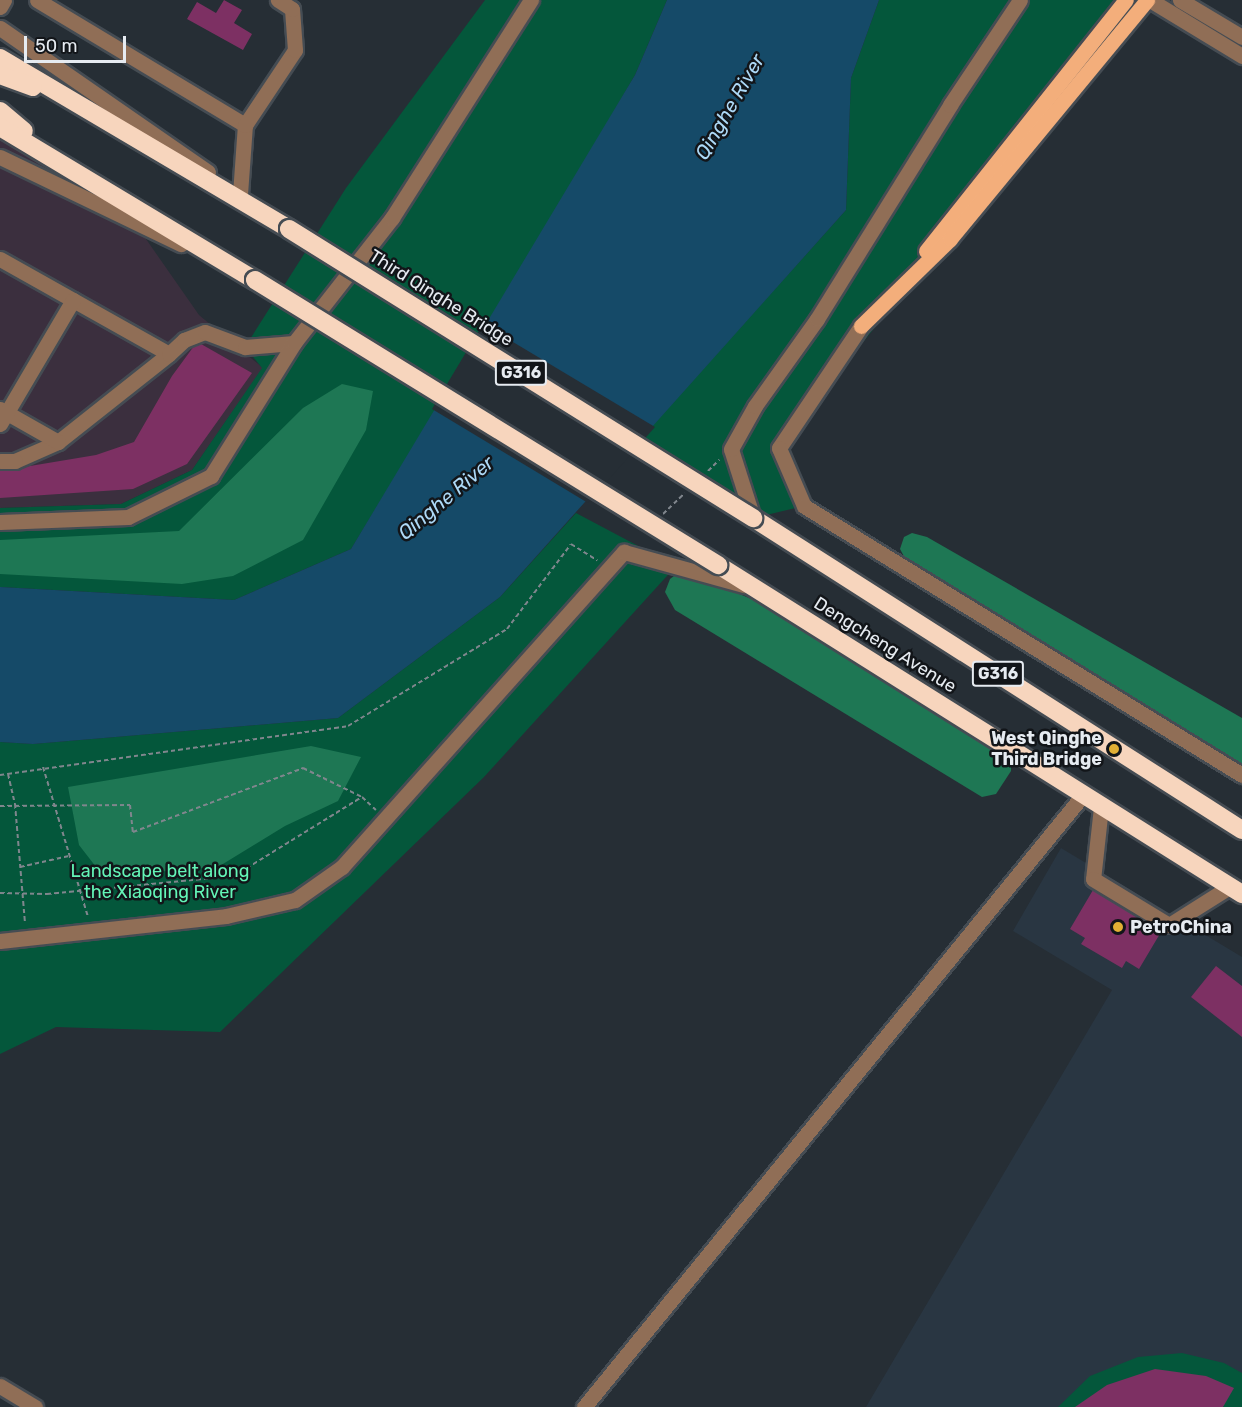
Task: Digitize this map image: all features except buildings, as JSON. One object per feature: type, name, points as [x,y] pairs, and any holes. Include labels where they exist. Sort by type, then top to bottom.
[{"type":"highway","name":"G316","points":[[0,58],[289,228]]},
{"type":"highway","points":[[0,75],[82,106]]},
{"type":"highway","points":[[0,111],[57,160]]},
{"type":"highway","points":[[0,127],[255,280]]},
{"type":"highway","name":"Third Qinghe Bridge","points":[[289,228],[753,518]]},
{"type":"highway","name":"Dengcheng Avenue","points":[[255,280],[758,589],[1236,891]]},
{"type":"highway","name":"Dengcheng Avenue","points":[[753,518],[1242,830]]},
{"type":"main road","points":[[861,326],[929,248],[1126,0]]},
{"type":"main road","points":[[861,326],[950,239],[1148,0]]},
{"type":"street","points":[[0,7],[4,0]]},
{"type":"street","points":[[37,0],[245,125]]},
{"type":"street","points":[[240,194],[245,125],[295,50],[292,9],[278,0]]},
{"type":"street","points":[[0,522],[128,517],[211,476],[294,343],[392,218],[531,0]]},
{"type":"street","points":[[753,518],[731,449],[755,406],[817,319],[950,105],[1020,0]]},
{"type":"street","points":[[1148,0],[1242,56]]},
{"type":"street","points":[[1180,0],[1242,37]]},
{"type":"street","points":[[0,28],[289,228]]},
{"type":"street","points":[[0,157],[255,280]]},
{"type":"street","points":[[0,259],[169,354]]},
{"type":"street","points":[[58,442],[2,415],[73,300]]},
{"type":"street","points":[[861,326],[779,448],[804,506],[1242,775]]},
{"type":"street","points":[[0,461],[15,461],[58,442],[184,340],[205,333],[245,347],[294,343]]},
{"type":"street","points":[[0,941],[226,916],[295,900],[342,867],[624,552],[758,589]]},
{"type":"street","points":[[584,1407],[1083,795]]},
{"type":"street","points":[[1101,807],[1093,879],[1169,925],[1236,891]]},
{"type":"street","points":[[0,1386],[35,1407]]},
{"type":"path","points":[[706,473],[731,449]]},
{"type":"path","points":[[657,520],[690,489]]},
{"type":"path","points":[[0,775],[43,766],[348,726],[507,630],[572,544],[609,568]]},
{"type":"path","points":[[43,766],[52,804],[92,931]]},
{"type":"path","points":[[0,806],[15,804],[130,805],[133,832],[303,768],[362,796],[385,819]]},
{"type":"path","points":[[8,774],[15,804],[26,938]]},
{"type":"path","points":[[0,893],[22,894],[234,876],[362,796]]},
{"type":"path","points":[[20,867],[69,856]]},
{"type":"shaded area","points":[[0,127],[116,196],[199,315],[263,368],[192,470],[121,504],[0,508]]},
{"type":"shaded area","points":[[1061,848],[1242,957],[1242,1407],[866,1407],[1112,990],[1013,931]]},
{"type":"green space","points":[[485,0],[667,0],[635,75],[513,284],[351,549],[234,600],[0,587],[0,508],[121,504],[192,470],[262,368],[245,347],[346,188]]},
{"type":"green space","points":[[879,0],[1137,0],[779,447],[804,506],[753,518],[636,444],[846,210],[851,78]]},
{"type":"green space","points":[[342,384],[373,391],[366,430],[303,540],[233,576],[182,584],[0,574],[0,540],[179,531],[303,408]]},
{"type":"green space","name":"Landscape belt along the Xiaoqing River","points":[[576,513],[676,566],[484,777],[220,1032],[56,1027],[0,1054],[0,742],[33,744],[338,718],[500,597]]},
{"type":"green space","points":[[912,533],[927,537],[1242,718],[1242,768],[907,562],[900,549],[904,537]]},
{"type":"green space","points":[[678,573],[706,580],[768,606],[1011,760],[1011,771],[996,794],[982,797],[675,610],[665,592],[670,579]]},
{"type":"green space","points":[[311,746],[361,757],[338,801],[285,826],[218,867],[103,876],[79,845],[68,787]]},
{"type":"green space","points":[[1182,1353],[1224,1363],[1242,1373],[1242,1407],[1058,1407],[1090,1376],[1138,1357]]},
{"type":"water","name":"Qinghe River","points":[[667,0],[879,0],[851,78],[846,210],[500,597],[338,718],[33,744],[0,742],[0,587],[234,600],[351,549],[635,75]]},
{"type":"pier","points":[[483,324],[655,427],[588,503],[432,409]]},
{"type":"place","name":"West Qinghe Third Bridge","points":[[1114,749]]},
{"type":"place","name":"PetroChina","points":[[1118,927]]}]
